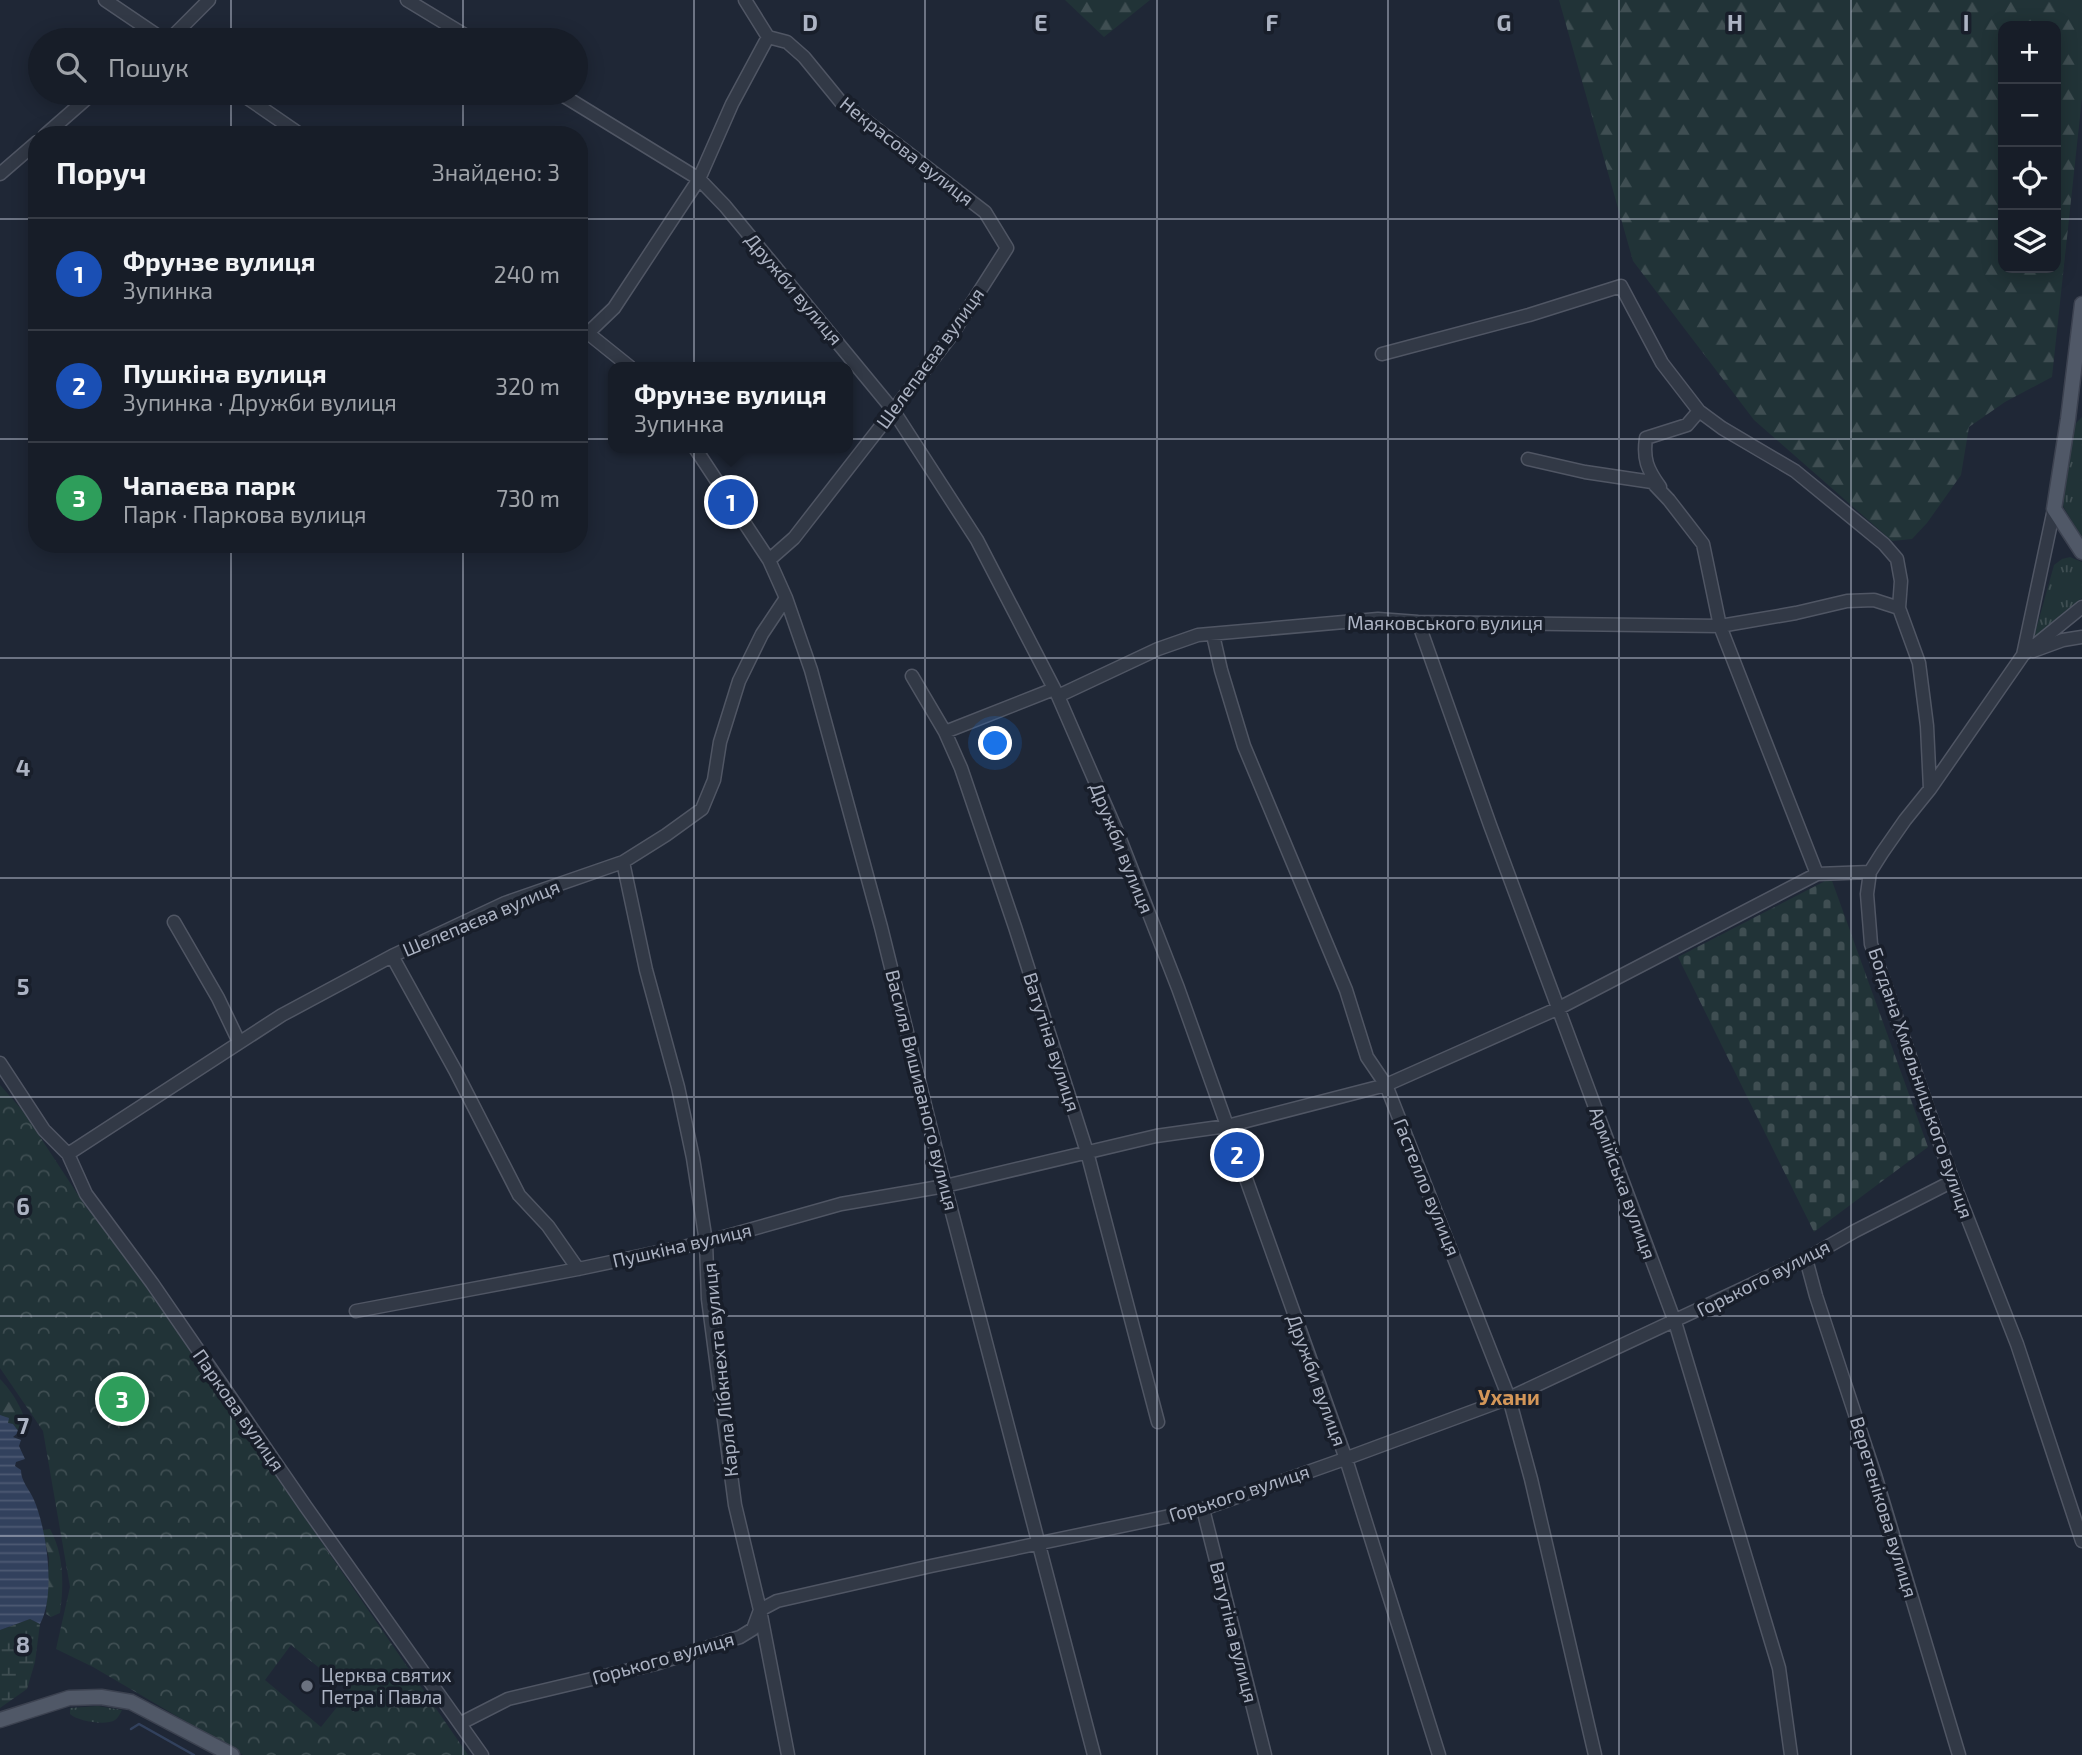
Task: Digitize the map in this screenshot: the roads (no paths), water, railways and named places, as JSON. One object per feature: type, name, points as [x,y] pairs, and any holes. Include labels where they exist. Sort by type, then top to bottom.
[{"type":"main road","points":[[2082,304],[2054,509],[2082,552]]},
{"type":"main road","points":[[2068,419],[2082,410]]},
{"type":"main road","points":[[0,1720],[69,1698],[101,1697],[131,1702],[232,1755]]},
{"type":"street","points":[[105,0],[145,28]]},
{"type":"street","points":[[176,28],[209,0]]},
{"type":"street","points":[[407,0],[453,28]]},
{"type":"street","points":[[588,326],[614,308],[699,179],[732,104],[768,37],[745,0]]},
{"type":"street","name":"Некрасова вулиця","points":[[768,37],[787,42],[804,57],[840,101],[985,212],[1007,248]]},
{"type":"street","points":[[55,126],[79,105]]},
{"type":"street","points":[[257,105],[288,126]]},
{"type":"street","name":"Дружби вулиця","points":[[579,105],[699,179],[725,206],[893,410],[977,540],[1056,693],[1118,834],[1178,988],[1346,1459],[1439,1755]]},
{"type":"street","points":[[0,174],[28,150]]},
{"type":"street","name":"Шелепаєва вулиця","points":[[769,560],[794,538],[951,336],[1007,248]]},
{"type":"street","points":[[1382,354],[1529,315],[1621,286],[1662,363],[1699,411],[1794,471],[1884,544],[1897,559],[1901,581],[1899,608],[1919,663],[1927,726],[1930,789]]},
{"type":"street","points":[[588,332],[624,362]]},
{"type":"street","points":[[1699,411],[1687,425],[1646,438],[1644,453],[1650,473],[1703,544],[1720,626],[1817,874]]},
{"type":"street","name":"Василя Вишиваного вулиця","points":[[698,453],[769,560],[786,598],[811,670],[881,927],[1094,1755]]},
{"type":"street","points":[[1528,459],[1585,472],[1652,482],[1669,500]]},
{"type":"street","points":[[2023,655],[2054,509]]},
{"type":"street","name":"Шелепаєва вулиця","points":[[68,1154],[282,1015],[392,956],[505,904],[623,862],[702,809],[714,780],[720,742],[738,681],[762,634],[786,598]]},
{"type":"street","name":"Маяковського вулиця","points":[[945,732],[1056,693],[1158,649],[1198,635],[1378,619],[1418,622],[1720,626],[1847,601],[1874,600],[1899,608]]},
{"type":"street","points":[[1870,872],[2023,655],[2082,607]]},
{"type":"street","name":"Армійська вулиця","points":[[1418,622],[1490,825],[1675,1322],[1779,1668],[1791,1755]]},
{"type":"street","name":"Гастелло вулиця","points":[[1213,635],[1244,746],[1346,990],[1367,1057],[1386,1085],[1509,1398],[1531,1479],[1595,1755]]},
{"type":"street","points":[[2023,655],[2063,640],[2082,637]]},
{"type":"street","name":"Ватутіна вулиця","points":[[912,676],[945,732],[961,768],[1006,900],[1087,1152],[1158,1422]]},
{"type":"street","name":"Карла Лібкнехта вулиця","points":[[623,862],[646,970],[678,1087],[693,1158],[706,1242],[708,1299],[735,1505],[760,1610],[788,1755]]},
{"type":"street","name":"Пушкіна вулиця","points":[[356,1311],[706,1242],[841,1204],[946,1186],[1156,1136],[1227,1126],[1386,1085],[1559,1009],[1817,874],[1870,872]]},
{"type":"street","name":"Богдана Хмельницького вулиця","points":[[1870,872],[1867,894],[1871,944],[1954,1181],[2017,1344],[2082,1541]]},
{"type":"street","points":[[174,922],[218,998],[239,1042]]},
{"type":"street","points":[[392,956],[455,1069],[519,1195],[548,1226],[578,1269]]},
{"type":"street","name":"Паркова вулиця","points":[[0,1063],[44,1130],[68,1154],[86,1195],[152,1283],[306,1507],[482,1755]]},
{"type":"street","name":"Горького вулиця","points":[[461,1723],[508,1699],[655,1664],[740,1637],[753,1629],[760,1610],[777,1601],[1203,1509],[1346,1459],[1509,1398],[1807,1259],[1954,1181]]},
{"type":"street","name":"Веретенікова вулиця","points":[[1807,1259],[1816,1296],[1875,1475],[1959,1755]]},
{"type":"street","name":"Ватутіна вулиця","points":[[1203,1509],[1265,1755]]},
{"type":"water","points":[[0,1415],[9,1418],[8,1423],[13,1424],[19,1432],[13,1437],[21,1440],[19,1446],[25,1459],[16,1462],[15,1466],[21,1470],[22,1478],[39,1513],[46,1545],[49,1580],[45,1612],[40,1624],[30,1619],[0,1630]]},
{"type":"waterway","points":[[131,1729],[139,1724],[194,1755]]},
{"type":"place","name":"Фрунзе вулиця","points":[[731,502]]},
{"type":"place","name":"Пушкіна вулиця","points":[[1237,1155]]},
{"type":"place","name":"Чапаєва парк","points":[[122,1399]]},
{"type":"place","name":"Церква святих Петра і Павла","points":[[307,1686]]},
{"type":"district","name":"Ухани","points":[[1509,1398]]}]
